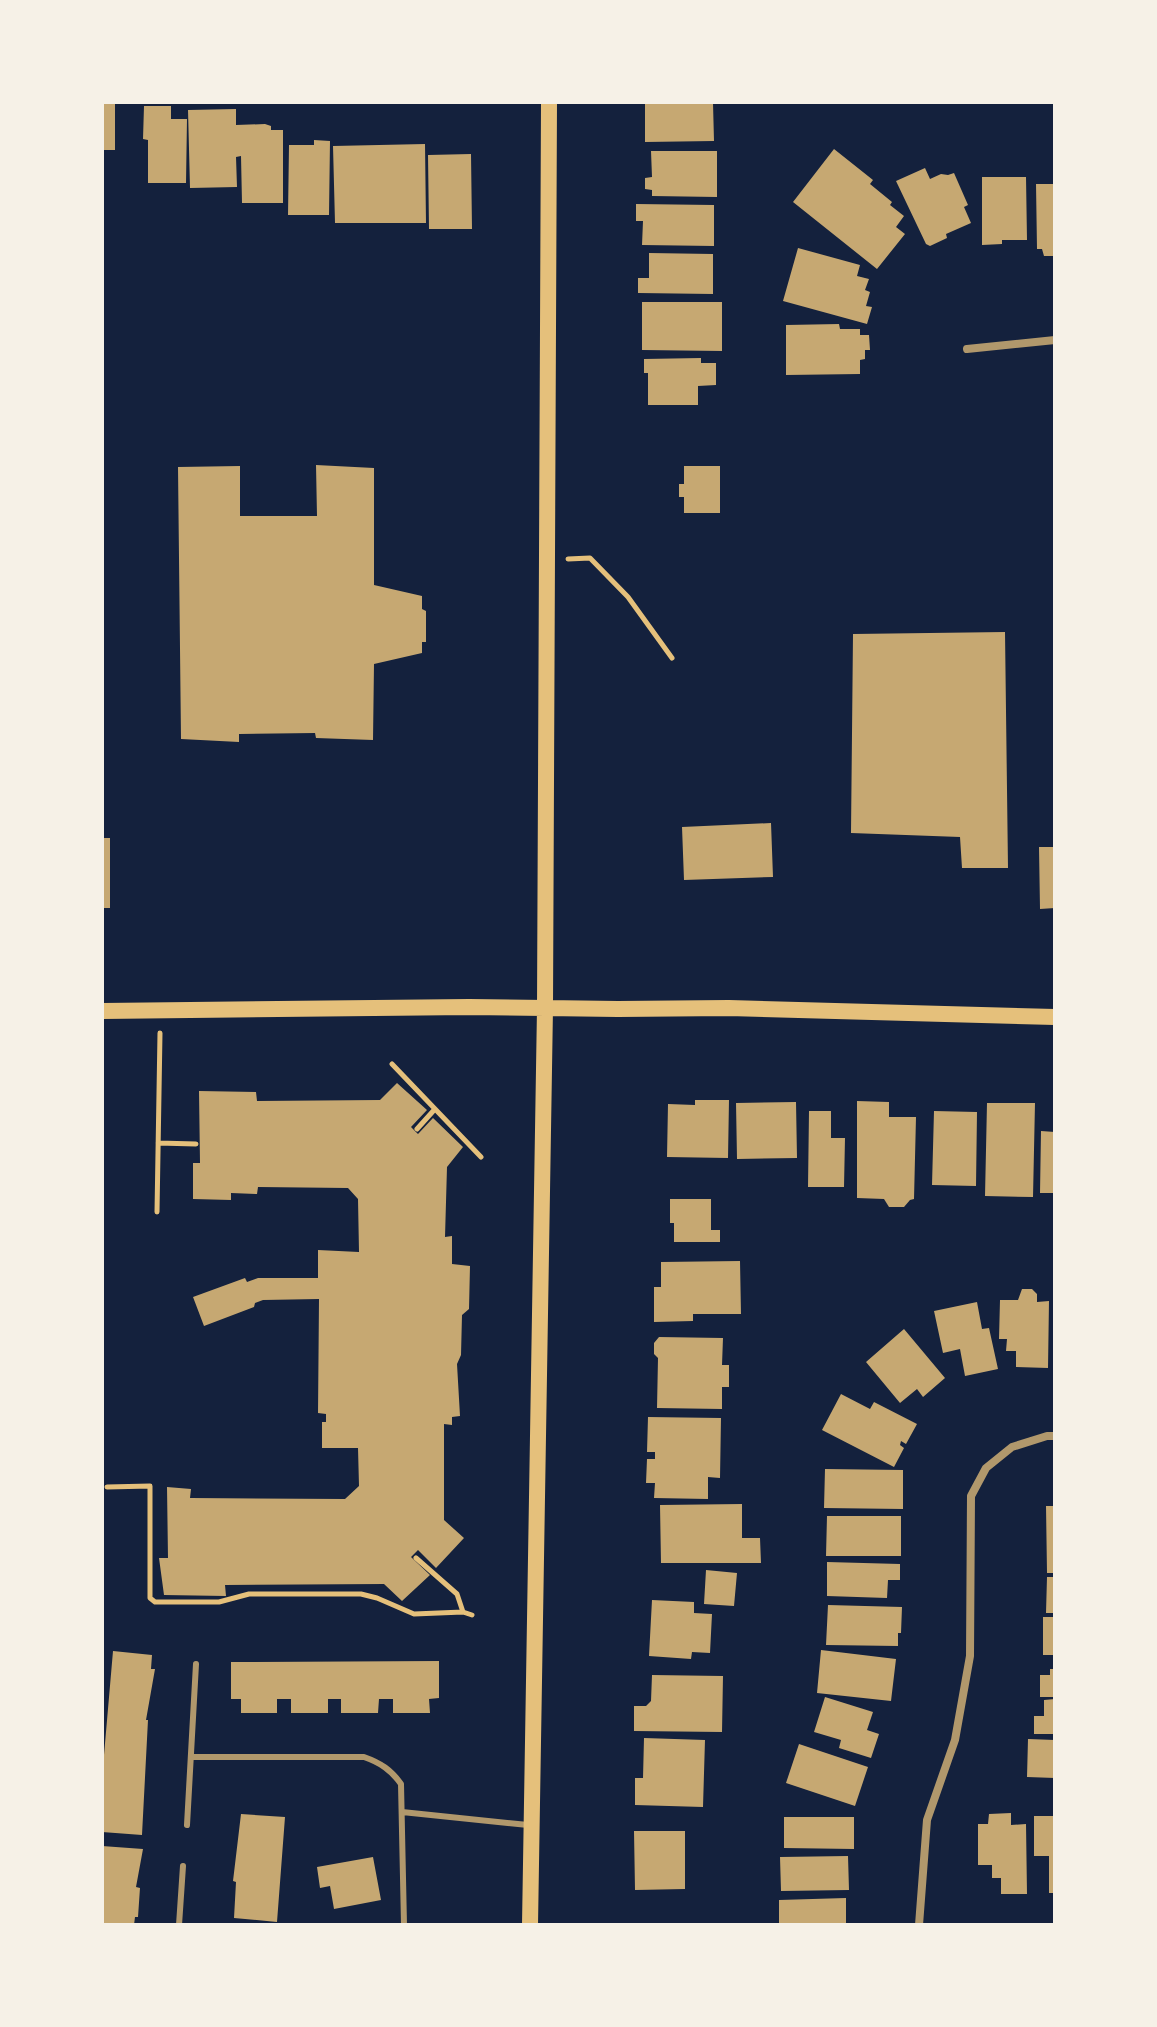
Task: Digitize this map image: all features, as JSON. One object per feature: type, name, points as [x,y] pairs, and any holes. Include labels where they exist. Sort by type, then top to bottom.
[{"type":"main road","points":[[530,1925],[545,1008],[549,102]]},
{"type":"main road","points":[[102,1011],[729,1008],[1055,1017]]},
{"type":"street","points":[[967,349],[1055,340]]},
{"type":"street","points":[[919,1925],[927,1820],[955,1740],[970,1656],[971,1496],[986,1468],[1012,1447],[1055,1436]]},
{"type":"lane","points":[[187,1825],[196,1664]]},
{"type":"lane","points":[[191,1757],[364,1757],[392,1771],[401,1784],[404,1925]]},
{"type":"lane","points":[[402,1812],[532,1825]]},
{"type":"lane","points":[[179,1925],[183,1866]]},
{"type":"path","points":[[547,561],[590,558],[628,597],[672,658]]},
{"type":"path","points":[[157,1212],[161,1010]]},
{"type":"path","points":[[392,1064],[481,1157]]},
{"type":"path","points":[[417,1129],[435,1109]]},
{"type":"path","points":[[158,1143],[196,1144]]},
{"type":"path","points":[[107,1487],[150,1486],[150,1598],[155,1602],[219,1602],[249,1594],[361,1594],[414,1614],[463,1612],[472,1615]]},
{"type":"path","points":[[416,1558],[457,1594],[463,1612]]},
{"type":"building","points":[[102,102],[115,102],[115,150],[102,150]]},
{"type":"building","points":[[645,102],[713,103],[714,141],[645,142]]},
{"type":"building","points":[[144,106],[171,106],[171,119],[187,119],[186,183],[148,183],[148,140],[143,139]]},
{"type":"building","points":[[236,109],[236,125],[265,124],[271,126],[271,130],[283,130],[283,203],[242,203],[241,156],[236,157],[237,187],[190,188],[188,110]]},
{"type":"building","points":[[314,140],[330,141],[329,215],[288,215],[289,145],[314,145]]},
{"type":"building","points":[[425,144],[426,223],[335,223],[333,146]]},
{"type":"building","points":[[834,149],[873,180],[870,184],[904,216],[896,227],[905,234],[877,269],[793,202]]},
{"type":"building","points":[[651,151],[717,151],[717,197],[652,196],[652,190],[645,189],[645,178],[652,177]]},
{"type":"building","points":[[471,154],[472,229],[429,229],[428,155]]},
{"type":"building","points":[[925,168],[930,179],[954,173],[968,205],[964,207],[971,223],[946,234],[947,238],[930,246],[926,244],[896,181]]},
{"type":"building","points":[[982,177],[1026,177],[1027,240],[1002,240],[1002,244],[982,245]]},
{"type":"building","points":[[1036,184],[1055,184],[1055,256],[1044,256],[1042,249],[1037,249]]},
{"type":"building","points":[[636,204],[714,205],[714,246],[642,245],[643,221],[636,221]]},
{"type":"building","points":[[798,248],[860,265],[857,276],[869,279],[865,290],[870,292],[866,306],[872,307],[867,324],[783,301]]},
{"type":"building","points":[[649,253],[713,254],[713,294],[638,293],[638,278],[649,278]]},
{"type":"building","points":[[642,302],[722,302],[722,351],[642,350]]},
{"type":"building","points":[[839,324],[840,329],[860,329],[860,335],[869,335],[870,350],[865,350],[865,359],[860,360],[860,374],[786,375],[786,325]]},
{"type":"building","points":[[701,358],[701,363],[716,363],[716,385],[698,386],[698,405],[648,405],[648,373],[644,373],[644,359]]},
{"type":"building","points":[[316,465],[374,468],[374,585],[422,596],[422,609],[426,611],[426,642],[422,642],[422,653],[374,664],[373,740],[316,738],[315,733],[239,734],[239,742],[181,739],[178,467],[240,466],[240,516],[317,516]]},
{"type":"building","points":[[684,466],[720,466],[720,513],[684,513],[684,497],[679,497],[679,484],[684,484]]},
{"type":"building","points":[[1005,632],[1008,868],[962,868],[960,837],[851,833],[853,634]]},
{"type":"building","points":[[771,823],[773,877],[684,880],[682,827]]},
{"type":"building","points":[[102,838],[110,838],[110,908],[102,908]]},
{"type":"building","points":[[1039,847],[1055,847],[1055,908],[1040,909]]},
{"type":"building","points":[[397,1083],[427,1110],[411,1127],[418,1134],[433,1118],[463,1147],[447,1167],[445,1237],[452,1236],[452,1264],[470,1266],[469,1309],[462,1315],[461,1355],[457,1364],[460,1416],[452,1417],[452,1425],[444,1424],[444,1520],[464,1538],[436,1568],[418,1550],[411,1557],[430,1575],[402,1601],[384,1584],[225,1585],[226,1596],[164,1595],[159,1558],[168,1558],[167,1487],[191,1489],[190,1498],[345,1499],[359,1486],[358,1448],[322,1448],[322,1422],[326,1422],[326,1414],[318,1413],[319,1299],[263,1300],[255,1303],[254,1307],[204,1326],[193,1297],[245,1278],[247,1282],[258,1278],[318,1278],[318,1250],[359,1252],[358,1199],[348,1188],[258,1187],[257,1194],[231,1193],[231,1200],[193,1199],[193,1163],[200,1163],[199,1091],[256,1092],[257,1101],[380,1100]]},
{"type":"building","points":[[695,1100],[729,1100],[728,1158],[667,1157],[668,1104],[695,1105]]},
{"type":"building","points":[[857,1101],[889,1102],[889,1117],[916,1117],[914,1199],[904,1207],[889,1207],[884,1199],[857,1198]]},
{"type":"building","points":[[796,1102],[797,1158],[737,1159],[736,1103]]},
{"type":"building","points":[[987,1103],[1035,1103],[1033,1197],[985,1196]]},
{"type":"building","points":[[809,1111],[831,1111],[831,1138],[845,1138],[844,1187],[808,1187]]},
{"type":"building","points":[[934,1111],[977,1112],[976,1186],[932,1185]]},
{"type":"building","points":[[1041,1131],[1055,1132],[1055,1193],[1040,1193]]},
{"type":"building","points":[[670,1199],[711,1199],[711,1230],[720,1230],[720,1242],[674,1242]]},
{"type":"building","points":[[740,1261],[741,1314],[693,1314],[693,1321],[654,1322],[654,1287],[661,1287],[661,1262]]},
{"type":"building","points":[[1022,1289],[1032,1289],[1037,1294],[1037,1302],[1049,1301],[1048,1368],[1016,1367],[1016,1351],[1006,1351],[1007,1339],[999,1339],[1000,1300],[1018,1300]]},
{"type":"building","points":[[977,1302],[982,1329],[989,1328],[998,1369],[965,1376],[960,1349],[943,1353],[934,1311]]},
{"type":"building","points":[[904,1329],[945,1378],[923,1397],[917,1389],[900,1403],[866,1362]]},
{"type":"building","points":[[659,1337],[723,1338],[722,1365],[729,1365],[729,1387],[722,1387],[722,1409],[657,1408],[658,1358],[654,1354],[654,1343]]},
{"type":"building","points":[[841,1394],[870,1409],[874,1402],[917,1424],[906,1444],[901,1441],[900,1445],[904,1448],[894,1467],[822,1430]]},
{"type":"building","points":[[648,1417],[721,1418],[720,1478],[708,1477],[708,1499],[654,1498],[655,1483],[646,1483],[647,1459],[655,1459],[655,1452],[647,1452]]},
{"type":"building","points":[[825,1469],[903,1470],[903,1509],[824,1508]]},
{"type":"building","points":[[742,1504],[742,1538],[760,1538],[761,1563],[661,1563],[660,1505]]},
{"type":"building","points":[[1046,1506],[1055,1506],[1055,1573],[1047,1573]]},
{"type":"building","points":[[827,1516],[901,1516],[901,1556],[826,1556]]},
{"type":"building","points":[[827,1562],[900,1564],[900,1580],[888,1580],[887,1598],[827,1596]]},
{"type":"building","points":[[706,1570],[737,1573],[734,1606],[704,1604]]},
{"type":"building","points":[[1047,1577],[1055,1577],[1055,1613],[1046,1613]]},
{"type":"building","points":[[652,1600],[694,1602],[694,1613],[712,1614],[710,1653],[692,1652],[691,1659],[649,1656]]},
{"type":"building","points":[[828,1605],[902,1607],[898,1646],[826,1645]]},
{"type":"building","points":[[1043,1617],[1055,1617],[1055,1655],[1043,1655]]},
{"type":"building","points":[[821,1650],[896,1659],[891,1701],[817,1693]]},
{"type":"building","points":[[113,1651],[152,1655],[151,1669],[155,1669],[146,1720],[142,1835],[102,1832],[102,1778]]},
{"type":"building","points":[[439,1661],[439,1698],[429,1699],[430,1713],[393,1713],[393,1699],[379,1699],[378,1713],[341,1713],[341,1699],[328,1699],[328,1713],[291,1713],[291,1699],[277,1699],[277,1713],[241,1713],[241,1699],[231,1699],[231,1662]]},
{"type":"building","points":[[1050,1669],[1055,1669],[1055,1697],[1040,1697],[1040,1675],[1050,1675]]},
{"type":"building","points":[[652,1675],[723,1676],[722,1732],[634,1731],[634,1706],[646,1706],[651,1701]]},
{"type":"building","points":[[825,1697],[873,1712],[867,1730],[879,1734],[871,1758],[839,1748],[841,1740],[814,1732]]},
{"type":"building","points":[[1055,1699],[1055,1734],[1034,1734],[1034,1716],[1044,1716],[1044,1700]]},
{"type":"building","points":[[644,1738],[705,1740],[703,1807],[635,1805],[635,1778],[643,1778]]},
{"type":"building","points":[[1028,1739],[1055,1740],[1055,1778],[1027,1777]]},
{"type":"building","points":[[799,1744],[868,1767],[855,1806],[786,1783]]},
{"type":"building","points":[[1011,1813],[1011,1825],[1026,1824],[1027,1894],[1001,1894],[1001,1878],[992,1878],[992,1865],[978,1865],[978,1824],[988,1824],[989,1814]]},
{"type":"building","points":[[241,1814],[285,1817],[277,1922],[234,1918],[236,1882],[233,1881]]},
{"type":"building","points":[[1034,1816],[1055,1816],[1055,1893],[1049,1893],[1049,1856],[1034,1856]]},
{"type":"building","points":[[784,1817],[854,1817],[854,1849],[784,1848]]},
{"type":"building","points":[[634,1831],[685,1831],[685,1889],[635,1890]]},
{"type":"building","points":[[102,1846],[143,1849],[136,1887],[140,1888],[138,1917],[135,1917],[134,1925],[102,1925]]},
{"type":"building","points":[[848,1856],[849,1890],[781,1891],[780,1857]]},
{"type":"building","points":[[373,1857],[381,1900],[334,1909],[330,1886],[320,1888],[317,1867]]},
{"type":"building","points":[[846,1898],[846,1925],[779,1925],[779,1900]]}]
